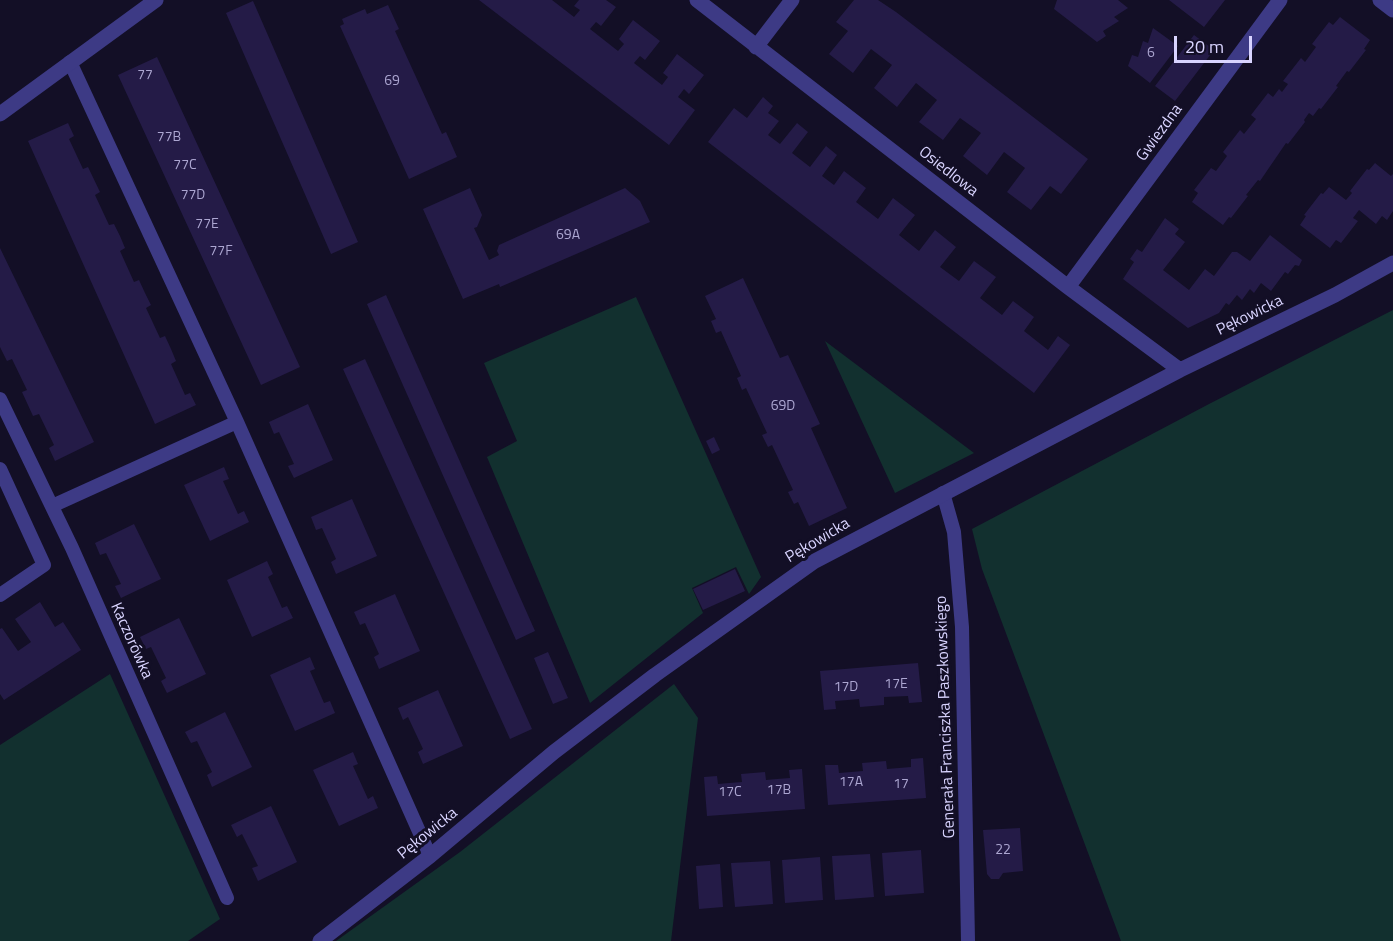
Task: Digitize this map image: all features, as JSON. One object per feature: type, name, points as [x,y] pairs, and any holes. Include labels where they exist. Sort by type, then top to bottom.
[{"type":"street","points":[[0,114],[156,0]]},
{"type":"street","name":"Osiedlowa","points":[[697,0],[1068,287],[1180,370]]},
{"type":"street","points":[[756,47],[792,0]]},
{"type":"street","name":"Gwiezdna","points":[[1068,287],[1280,0]]},
{"type":"street","points":[[1380,0],[1393,10]]},
{"type":"street","name":"Pękowicka","points":[[320,941],[430,856],[581,731],[806,567],[1180,370],[1335,295],[1393,263]]},
{"type":"lane","points":[[70,62],[237,422],[430,856]]},
{"type":"lane","name":"Kaczorówka","points":[[0,399],[52,506],[227,898]]},
{"type":"lane","points":[[52,506],[237,422]]},
{"type":"lane","points":[[0,469],[44,565],[0,595]]},
{"type":"lane","name":"Generała Franciszka Paszkowskiego","points":[[944,493],[954,532],[962,627],[968,941]]},
{"type":"green space","points":[[636,297],[761,577],[749,594],[736,567],[692,588],[703,613],[590,703],[487,457],[517,441],[484,363]]},
{"type":"green space","points":[[1393,310],[1393,941],[1121,941],[982,569],[972,529]]},
{"type":"green space","points":[[825,341],[974,453],[895,493]]},
{"type":"green space","points":[[110,674],[220,919],[188,941],[0,941],[0,745]]},
{"type":"green space","points":[[674,684],[698,718],[671,941],[336,941],[460,852]]},
{"type":"building","points":[[479,0],[552,0],[574,17],[580,10],[574,6],[579,0],[606,0],[616,7],[601,26],[596,22],[590,29],[618,51],[624,44],[619,39],[633,20],[660,41],[645,60],[640,56],[634,63],[662,85],[668,77],[663,73],[677,54],[704,75],[689,94],[684,89],[678,97],[695,110],[669,145]]},
{"type":"building","points":[[854,0],[878,0],[896,12],[1088,159],[1061,194],[1050,186],[1031,210],[1007,192],[1025,168],[1004,152],[987,175],[963,156],[981,133],[960,118],[943,140],[919,122],[937,100],[916,83],[897,107],[874,88],[892,65],[871,49],[853,73],[829,54],[848,31],[836,22]]},
{"type":"building","points":[[1057,0],[1118,0],[1128,8],[1114,17],[1119,21],[1103,31],[1106,36],[1097,42],[1054,9]]},
{"type":"building","points":[[1169,0],[1225,0],[1204,27]]},
{"type":"building","points":[[253,1],[358,242],[331,254],[226,13]]},
{"type":"building","points":[[388,5],[399,29],[395,31],[442,134],[446,132],[457,157],[409,179],[340,26],[344,24],[342,19],[365,9],[367,14]]},
{"type":"building","points":[[1340,17],[1370,40],[1364,49],[1366,50],[1349,72],[1347,71],[1321,109],[1319,108],[1313,116],[1309,113],[1305,122],[1288,144],[1286,143],[1260,181],[1258,180],[1231,218],[1229,217],[1223,225],[1192,202],[1198,193],[1194,190],[1211,168],[1216,171],[1227,156],[1223,152],[1240,130],[1244,134],[1256,119],[1251,115],[1268,93],[1273,97],[1279,89],[1282,92],[1288,84],[1283,81],[1301,58],[1305,62],[1316,47],[1312,44],[1329,22],[1333,25]]},
{"type":"building","points":[[1153,28],[1178,46],[1150,83],[1128,66],[1132,55],[1138,57],[1143,41],[1148,43]]},
{"type":"building","points":[[1194,35],[1214,50],[1175,101],[1155,86]]},
{"type":"building","points":[[157,57],[300,367],[261,385],[118,75]]},
{"type":"building","points":[[763,97],[773,106],[768,113],[779,121],[768,135],[780,144],[797,123],[808,132],[792,153],[810,167],[826,146],[837,155],[822,176],[834,185],[844,171],[866,188],[856,202],[878,219],[893,198],[915,215],[899,235],[919,251],[935,230],[956,247],[940,267],[959,281],[974,261],[996,277],[980,298],[1002,315],[1013,301],[1034,317],[1024,331],[1048,350],[1058,336],[1070,345],[1034,393],[708,142],[734,108],[747,118]]},
{"type":"building","points":[[68,123],[74,136],[69,139],[83,169],[88,167],[100,192],[95,195],[109,225],[114,224],[120,236],[125,248],[120,251],[134,282],[139,280],[151,305],[146,308],[160,338],[165,336],[171,349],[176,361],[171,364],[185,395],[190,393],[196,405],[155,424],[28,141]]},
{"type":"building","points":[[1375,163],[1391,176],[1393,174],[1393,211],[1387,220],[1382,216],[1376,224],[1359,210],[1353,218],[1358,221],[1341,243],[1336,240],[1330,248],[1300,225],[1306,216],[1304,215],[1321,193],[1323,194],[1329,187],[1346,200],[1367,169],[1369,170]]},
{"type":"building","points":[[470,188],[482,215],[477,227],[474,228],[489,260],[499,255],[497,251],[499,245],[625,188],[640,201],[650,222],[500,287],[499,284],[463,299],[423,209]]},
{"type":"building","points":[[1165,218],[1179,229],[1175,234],[1185,242],[1163,270],[1189,290],[1205,269],[1214,276],[1232,252],[1237,252],[1250,261],[1270,235],[1302,260],[1299,266],[1295,265],[1288,274],[1285,272],[1271,291],[1261,283],[1254,293],[1250,289],[1242,300],[1237,295],[1229,305],[1226,303],[1219,313],[1188,328],[1123,279],[1134,262],[1130,259],[1137,249],[1142,252]]},
{"type":"building","points":[[0,248],[94,442],[55,461],[49,448],[54,445],[39,414],[33,416],[22,392],[27,390],[12,359],[7,361],[0,347]]},
{"type":"building","points":[[743,278],[780,358],[788,355],[820,424],[811,428],[847,508],[809,526],[798,502],[794,504],[788,492],[793,490],[772,445],[768,447],[762,435],[767,433],[746,388],[742,390],[737,378],[741,376],[721,331],[716,333],[711,321],[716,319],[705,296]]},
{"type":"building","points":[[386,295],[535,631],[516,640],[367,304]]},
{"type":"building","points":[[365,359],[532,729],[510,739],[343,369]]},
{"type":"building","points":[[308,404],[333,460],[294,478],[288,466],[294,464],[279,432],[274,434],[269,422]]},
{"type":"building","points":[[714,437],[720,450],[712,454],[706,441]]},
{"type":"building","points":[[224,467],[229,479],[223,481],[238,514],[244,511],[249,522],[210,541],[184,485]]},
{"type":"building","points":[[352,499],[377,556],[336,574],[331,562],[336,559],[322,528],[316,530],[311,517]]},
{"type":"building","points":[[134,524],[161,579],[121,598],[115,586],[121,584],[106,553],[100,555],[95,543]]},
{"type":"building","points":[[267,561],[273,574],[268,577],[282,608],[287,606],[293,618],[252,637],[227,580]]},
{"type":"building","points":[[735,569],[745,591],[703,610],[693,589]]},
{"type":"building","points":[[395,594],[420,651],[379,669],[374,657],[379,654],[365,623],[360,625],[354,612]]},
{"type":"building","points":[[40,602],[55,627],[63,622],[81,650],[4,700],[0,694],[0,629],[2,628],[18,651],[31,642],[15,619]]},
{"type":"building","points":[[179,618],[206,674],[167,693],[161,681],[166,678],[151,647],[146,649],[140,637]]},
{"type":"building","points":[[548,652],[568,698],[553,704],[534,658]]},
{"type":"building","points":[[310,657],[315,669],[310,671],[324,703],[330,701],[335,713],[295,731],[270,675]]},
{"type":"building","points":[[918,663],[922,702],[909,703],[908,696],[884,697],[884,705],[860,707],[859,699],[835,701],[836,709],[824,710],[820,671]]},
{"type":"building","points":[[438,690],[463,746],[423,764],[418,752],[423,749],[408,717],[403,720],[398,708]]},
{"type":"building","points":[[225,712],[252,767],[212,787],[207,775],[212,772],[197,741],[191,743],[185,732]]},
{"type":"building","points":[[353,752],[358,764],[353,766],[368,799],[373,796],[378,808],[339,826],[313,770]]},
{"type":"building","points":[[923,758],[926,798],[828,805],[825,765],[838,765],[839,773],[863,771],[862,763],[886,761],[887,769],[911,767],[911,759]]},
{"type":"building","points":[[802,769],[805,809],[707,816],[704,777],[717,776],[718,784],[742,782],[741,774],[765,772],[766,780],[790,778],[789,770]]},
{"type":"building","points":[[271,806],[297,862],[258,881],[252,868],[258,866],[242,834],[237,837],[231,825]]},
{"type":"building","points":[[1020,828],[1023,871],[1003,873],[999,879],[991,879],[987,874],[983,830]]},
{"type":"building","points":[[921,850],[924,893],[885,896],[882,853]]},
{"type":"building","points":[[870,854],[874,897],[835,900],[832,856]]},
{"type":"building","points":[[820,857],[823,900],[785,903],[782,860]]},
{"type":"building","points":[[770,861],[773,904],[735,907],[731,863]]},
{"type":"building","points":[[720,864],[723,907],[699,909],[696,866]]}]
